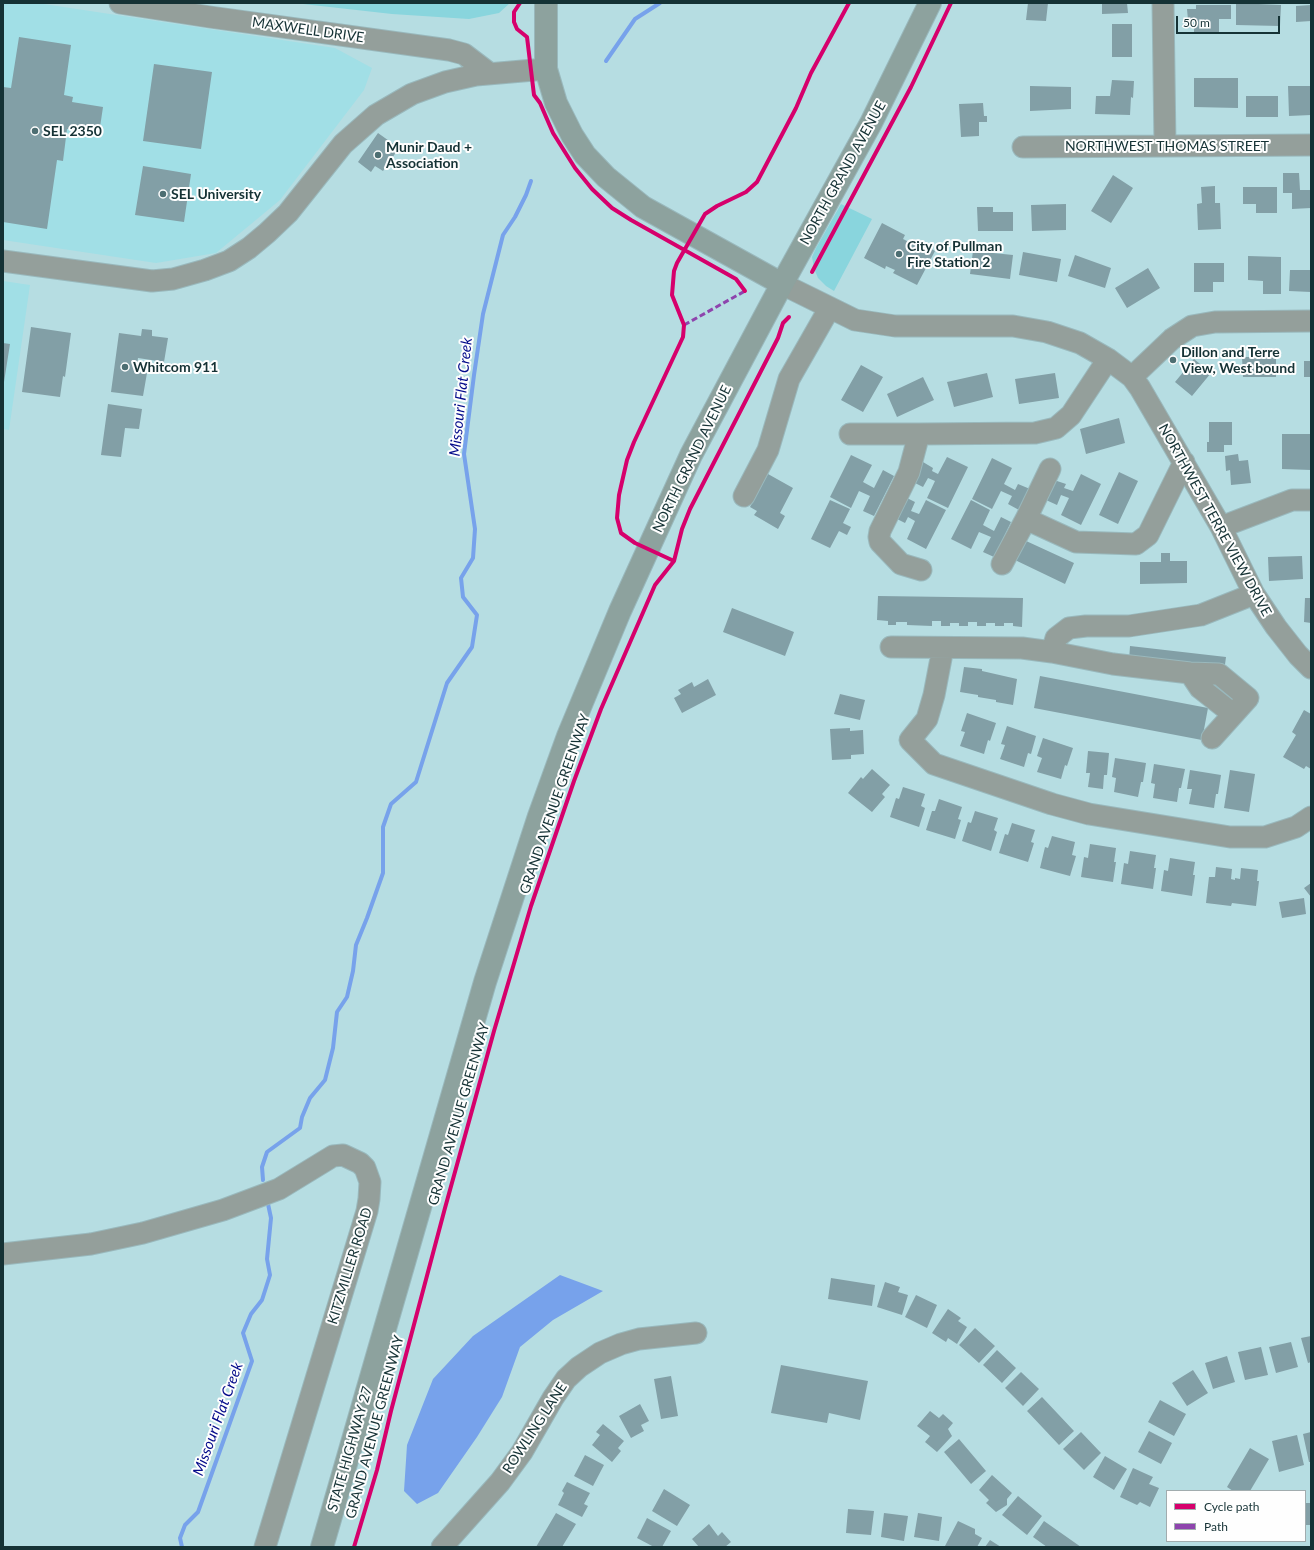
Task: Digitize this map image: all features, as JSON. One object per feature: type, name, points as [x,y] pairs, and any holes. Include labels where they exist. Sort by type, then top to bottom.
[{"type":"main road","points":[[546,3],[546,69],[556,102],[572,135],[585,155],[606,177],[625,194],[643,207],[782,284]]},
{"type":"main road","name":"NORTH GRAND AVENUE","points":[[499,936],[539,816],[568,736],[620,612],[691,455],[782,284],[871,123],[930,3]]},
{"type":"main road","name":"STATE HIGHWAY 27","points":[[322,1547],[499,936]]},
{"type":"street","name":"MAXWELL DRIVE","points":[[120,3],[449,50],[464,54],[489,73]]},
{"type":"street","points":[[1164,3],[1165,146]]},
{"type":"street","points":[[3,261],[152,281],[173,279],[206,270],[229,261],[261,238],[288,213],[343,144],[376,115],[412,94],[445,82],[489,73],[546,69]]},
{"type":"street","name":"NORTHWEST THOMAS STREET","points":[[1023,147],[1311,145]]},
{"type":"street","name":"NORTHWEST TERRE VIEW DRIVE","points":[[782,284],[829,309],[854,320],[895,326],[1013,326],[1027,328],[1047,332],[1080,343],[1108,359],[1132,377],[1222,527],[1254,594],[1276,627],[1298,655],[1311,668]]},
{"type":"street","points":[[744,496],[768,450],[789,379],[829,309]]},
{"type":"street","points":[[1132,377],[1172,338],[1192,326],[1215,322],[1311,321]]},
{"type":"street","points":[[850,434],[1035,433],[1056,428],[1071,415],[1108,359]]},
{"type":"street","points":[[919,434],[910,472],[880,531],[879,537],[880,542],[901,564],[921,570]]},
{"type":"street","points":[[1026,519],[1076,542],[1136,544],[1148,535],[1184,462]]},
{"type":"street","points":[[1002,564],[1050,469]]},
{"type":"street","points":[[1222,527],[1292,500],[1311,500]]},
{"type":"street","points":[[1052,652],[1056,638],[1069,628],[1086,626],[1129,626],[1201,615],[1254,594]]},
{"type":"street","points":[[891,647],[1022,648],[1052,652],[1113,664],[1190,673],[1219,674],[1253,693],[1212,738]]},
{"type":"street","points":[[943,648],[934,695],[927,719],[910,740],[934,764],[1052,804],[1089,814],[1230,837],[1266,836],[1296,827],[1311,817]]},
{"type":"street","points":[[1190,673],[1200,688],[1233,714]]},
{"type":"street","name":"KITZMILLER ROAD","points":[[3,1254],[91,1244],[144,1233],[223,1210],[279,1189],[333,1156],[342,1155],[360,1163],[365,1168],[370,1182],[367,1211],[265,1547]]},
{"type":"street","name":"ROWLING LANE","points":[[442,1547],[500,1482],[522,1452],[553,1398],[566,1380],[579,1367],[600,1353],[627,1342],[667,1335],[696,1333]]},
{"type":"shaded area","points":[[3,3],[37,3],[335,48],[372,68],[364,90],[280,200],[216,253],[156,263],[3,240]]},
{"type":"shaded area","points":[[294,3],[510,3],[499,13],[469,19],[392,14]]},
{"type":"shaded area","points":[[841,204],[872,219],[834,291],[818,278],[812,257]]},
{"type":"shaded area","points":[[3,281],[30,285],[9,430],[3,429]]},
{"type":"water","points":[[560,1275],[603,1291],[553,1320],[520,1347],[502,1397],[477,1437],[438,1493],[417,1504],[404,1491],[407,1445],[433,1379],[473,1336]]},
{"type":"building","points":[[1028,3],[1048,3],[1046,21],[1026,20]]},
{"type":"building","points":[[1102,3],[1127,3],[1128,13],[1102,14]]},
{"type":"building","points":[[1236,3],[1281,5],[1280,26],[1236,25]]},
{"type":"building","points":[[1196,5],[1231,5],[1231,19],[1219,19],[1219,32],[1194,32],[1194,20],[1188,20],[1187,9],[1196,9]]},
{"type":"building","points":[[1311,5],[1311,21],[1296,22],[1296,6]]},
{"type":"building","points":[[1112,24],[1132,24],[1132,57],[1112,57]]},
{"type":"building","name":"SEL 2350","points":[[19,37],[71,45],[64,95],[73,97],[72,102],[103,107],[99,134],[67,129],[63,161],[57,160],[47,229],[3,222],[3,87],[11,88]]},
{"type":"building","points":[[154,64],[212,72],[201,149],[143,141]]},
{"type":"building","points":[[1194,78],[1238,78],[1238,108],[1194,107]]},
{"type":"building","points":[[1112,80],[1134,81],[1130,115],[1095,114],[1096,96],[1110,96]]},
{"type":"building","points":[[1030,86],[1071,87],[1071,109],[1030,111]]},
{"type":"building","points":[[1288,86],[1311,86],[1311,115],[1289,116]]},
{"type":"building","points":[[1246,96],[1278,96],[1278,117],[1246,117]]},
{"type":"building","points":[[983,103],[984,116],[987,116],[987,122],[979,122],[979,136],[961,137],[959,104]]},
{"type":"building","name":"Munir Daud + Association","points":[[378,133],[399,148],[383,171],[375,166],[371,172],[358,162]]},
{"type":"building","name":"SEL University","points":[[143,166],[191,174],[184,222],[135,215]]},
{"type":"building","points":[[1283,173],[1299,173],[1300,190],[1311,190],[1311,208],[1292,209],[1292,193],[1283,193]]},
{"type":"building","points":[[1113,175],[1133,188],[1111,223],[1091,211]]},
{"type":"building","points":[[1215,186],[1215,203],[1220,203],[1221,229],[1198,230],[1197,204],[1202,203],[1201,187]]},
{"type":"building","points":[[1243,187],[1277,187],[1277,213],[1256,213],[1256,204],[1243,204]]},
{"type":"building","points":[[1066,204],[1066,230],[1032,231],[1031,205]]},
{"type":"building","points":[[977,207],[993,207],[993,212],[1013,212],[1013,231],[978,231]]},
{"type":"building","name":"City of Pullman Fire Station 2","points":[[882,223],[905,235],[903,239],[911,243],[913,239],[935,251],[917,285],[893,273],[895,270],[886,266],[885,269],[864,258]]},
{"type":"building","points":[[973,251],[1013,255],[1010,279],[970,274]]},
{"type":"building","points":[[1023,252],[1061,259],[1057,282],[1019,275]]},
{"type":"building","points":[[1075,255],[1111,268],[1105,288],[1068,276]]},
{"type":"building","points":[[1248,256],[1281,257],[1281,294],[1263,294],[1263,281],[1248,280]]},
{"type":"building","points":[[1194,263],[1224,263],[1224,282],[1213,282],[1213,292],[1194,292]]},
{"type":"building","points":[[1148,268],[1160,288],[1127,308],[1115,288]]},
{"type":"building","points":[[1290,270],[1311,270],[1311,292],[1289,291]]},
{"type":"building","points":[[31,327],[71,333],[65,377],[63,376],[60,397],[22,392]]},
{"type":"building","name":"Whitcom 911","points":[[142,329],[152,330],[152,336],[168,338],[164,362],[138,358],[136,372],[147,373],[143,396],[111,392],[119,333],[141,336]]},
{"type":"building","points":[[3,343],[10,344],[4,382],[3,382]]},
{"type":"building","points":[[1242,357],[1276,357],[1276,377],[1243,377]]},
{"type":"building","points":[[1194,359],[1211,373],[1192,396],[1175,382]]},
{"type":"building","points":[[1304,361],[1311,361],[1311,377],[1304,377]]},
{"type":"building","points":[[861,365],[883,377],[863,412],[841,400]]},
{"type":"building","points":[[987,373],[993,397],[954,407],[947,382]]},
{"type":"building","points":[[1055,373],[1059,398],[1019,404],[1015,379]]},
{"type":"building","points":[[923,377],[934,400],[897,417],[887,394]]},
{"type":"building","points":[[108,404],[142,409],[139,429],[125,428],[121,457],[101,455]]},
{"type":"building","points":[[1119,418],[1125,443],[1086,454],[1080,429]]},
{"type":"building","points":[[1209,422],[1232,422],[1232,445],[1224,445],[1224,452],[1207,452],[1207,442],[1209,442]]},
{"type":"building","points":[[1282,434],[1311,434],[1311,470],[1282,469]]},
{"type":"building","points":[[1238,454],[1239,461],[1248,460],[1251,483],[1231,485],[1230,470],[1226,471],[1225,456]]},
{"type":"building","points":[[851,455],[872,465],[863,482],[874,488],[883,470],[894,476],[874,516],[863,511],[870,496],[859,491],[851,508],[830,497]]},
{"type":"building","points":[[947,457],[968,467],[948,508],[927,498],[935,481],[928,478],[923,487],[913,482],[923,462],[933,468],[932,471],[938,474]]},
{"type":"building","points":[[992,458],[1012,468],[1004,484],[1015,490],[1018,484],[1030,489],[1019,510],[1008,504],[1012,496],[1001,491],[992,509],[972,499]]},
{"type":"building","points":[[1119,472],[1138,481],[1118,524],[1099,515]]},
{"type":"building","points":[[768,474],[793,488],[780,513],[785,516],[778,529],[754,515],[757,511],[750,507]]},
{"type":"building","points":[[1081,474],[1101,484],[1081,525],[1061,515],[1069,498],[1061,495],[1057,505],[1046,500],[1054,480],[1066,484],[1064,488],[1073,491]]},
{"type":"building","points":[[905,497],[915,502],[911,511],[919,514],[926,500],[946,510],[926,549],[907,539],[915,521],[908,517],[905,523],[895,518]]},
{"type":"building","points":[[830,500],[850,509],[843,523],[851,527],[847,535],[839,531],[830,548],[811,539]]},
{"type":"building","points":[[971,500],[990,510],[983,525],[994,531],[1001,517],[1011,522],[994,557],[983,552],[991,537],[979,532],[971,549],[951,539]]},
{"type":"building","points":[[1024,540],[1074,563],[1065,584],[1015,560]]},
{"type":"building","points":[[1161,553],[1170,553],[1170,561],[1187,561],[1187,583],[1140,584],[1140,562],[1161,562]]},
{"type":"building","points":[[1302,556],[1303,579],[1269,581],[1268,557]]},
{"type":"building","points":[[878,596],[1023,598],[1022,627],[1013,626],[1013,623],[1004,623],[1004,626],[995,626],[995,623],[986,623],[986,626],[977,626],[977,622],[968,622],[968,626],[959,626],[959,623],[950,623],[950,626],[941,626],[941,621],[932,621],[932,626],[907,625],[907,622],[896,622],[896,625],[888,625],[888,621],[877,620]]},
{"type":"building","points":[[1305,598],[1311,598],[1311,623],[1304,622]]},
{"type":"building","points":[[732,608],[794,632],[785,656],[723,632]]},
{"type":"building","points":[[1130,646],[1226,657],[1224,672],[1129,661]]},
{"type":"building","points":[[964,667],[982,669],[982,671],[1017,679],[1013,705],[978,697],[978,695],[960,692]]},
{"type":"building","points":[[1040,676],[1208,708],[1202,740],[1034,708]]},
{"type":"building","points":[[708,679],[716,695],[682,713],[674,698],[681,694],[678,690],[692,682],[694,687]]},
{"type":"building","points":[[840,694],[865,700],[860,720],[834,714]]},
{"type":"building","points":[[1304,710],[1311,714],[1311,769],[1306,766],[1304,769],[1283,757],[1296,735],[1292,732]]},
{"type":"building","points":[[967,713],[996,723],[990,741],[988,740],[984,754],[960,746],[965,732],[961,731]]},
{"type":"building","points":[[1007,726],[1036,736],[1031,754],[1028,753],[1024,767],[1000,759],[1005,745],[1001,744]]},
{"type":"building","points":[[850,728],[850,731],[863,730],[864,754],[851,755],[851,759],[832,760],[830,729]]},
{"type":"building","points":[[1043,738],[1073,748],[1067,766],[1065,765],[1061,779],[1037,772],[1042,758],[1037,756]]},
{"type":"building","points":[[1088,751],[1109,753],[1107,775],[1104,775],[1103,789],[1088,787],[1090,773],[1086,773]]},
{"type":"building","points":[[1115,758],[1146,763],[1143,782],[1141,782],[1138,797],[1114,792],[1116,778],[1112,777]]},
{"type":"building","points":[[1154,764],[1185,769],[1181,788],[1179,788],[1177,802],[1153,798],[1155,784],[1151,783]]},
{"type":"building","points":[[872,769],[890,785],[882,794],[885,797],[872,812],[848,793],[861,777],[863,779]]},
{"type":"building","points":[[1190,770],[1221,775],[1214,808],[1189,804],[1192,789],[1187,789]]},
{"type":"building","points":[[1230,770],[1255,774],[1249,812],[1224,808]]},
{"type":"building","points":[[903,787],[925,794],[921,806],[925,808],[919,827],[890,817],[896,798],[899,799]]},
{"type":"building","points":[[939,799],[962,807],[958,819],[961,820],[955,839],[926,830],[932,811],[935,811]]},
{"type":"building","points":[[975,811],[998,818],[994,830],[997,832],[991,851],[962,841],[968,822],[971,823]]},
{"type":"building","points":[[1012,823],[1035,830],[1031,842],[1034,843],[1028,862],[999,853],[1005,834],[1008,835]]},
{"type":"building","points":[[1052,836],[1075,842],[1072,855],[1076,856],[1070,876],[1040,868],[1045,847],[1048,848]]},
{"type":"building","points":[[1090,844],[1116,848],[1114,862],[1116,862],[1113,882],[1081,877],[1084,857],[1088,858]]},
{"type":"building","points":[[1130,851],[1156,855],[1153,889],[1121,884],[1124,863],[1128,864]]},
{"type":"building","points":[[1170,858],[1195,862],[1192,896],[1161,891],[1164,870],[1168,871]]},
{"type":"building","points":[[1216,867],[1232,869],[1231,879],[1235,880],[1235,878],[1240,879],[1241,868],[1258,870],[1257,881],[1259,881],[1256,906],[1232,903],[1231,906],[1206,903],[1209,877],[1215,877]]},
{"type":"building","points":[[1311,883],[1311,897],[1304,888]]},
{"type":"building","points":[[1304,898],[1306,914],[1282,918],[1279,902]]},
{"type":"building","points":[[831,1278],[875,1285],[872,1306],[828,1299]]},
{"type":"building","points":[[885,1282],[900,1287],[898,1292],[908,1295],[902,1315],[877,1307]]},
{"type":"building","points":[[916,1295],[937,1305],[927,1328],[905,1317]]},
{"type":"building","points":[[948,1309],[961,1318],[958,1321],[967,1327],[957,1344],[948,1338],[946,1342],[932,1333]]},
{"type":"building","points":[[975,1328],[995,1346],[979,1363],[959,1345]]},
{"type":"building","points":[[1311,1336],[1311,1362],[1308,1363],[1301,1338]]},
{"type":"building","points":[[1291,1342],[1298,1367],[1276,1373],[1269,1347]]},
{"type":"building","points":[[1261,1347],[1268,1375],[1245,1380],[1238,1352]]},
{"type":"building","points":[[997,1350],[1016,1368],[1002,1383],[983,1365]]},
{"type":"building","points":[[1227,1356],[1235,1382],[1213,1389],[1205,1363]]},
{"type":"building","points":[[781,1365],[868,1381],[860,1420],[829,1413],[827,1423],[771,1413]]},
{"type":"building","points":[[1193,1370],[1208,1393],[1187,1406],[1172,1383]]},
{"type":"building","points":[[1021,1372],[1039,1389],[1023,1406],[1005,1388]]},
{"type":"building","points":[[671,1376],[678,1416],[661,1419],[654,1379]]},
{"type":"building","points":[[1042,1397],[1074,1431],[1059,1445],[1027,1411]]},
{"type":"building","points":[[1160,1400],[1186,1414],[1174,1436],[1148,1422]]},
{"type":"building","points":[[640,1404],[649,1421],[641,1425],[644,1431],[631,1438],[619,1416]]},
{"type":"building","points":[[930,1411],[939,1418],[943,1414],[953,1423],[948,1429],[952,1436],[937,1452],[925,1442],[930,1436],[917,1426]]},
{"type":"building","points":[[603,1424],[624,1441],[618,1448],[621,1451],[612,1462],[592,1445],[600,1435],[596,1432]]},
{"type":"building","points":[[1149,1431],[1172,1443],[1161,1464],[1138,1452]]},
{"type":"building","points":[[1081,1432],[1101,1453],[1084,1470],[1063,1449]]},
{"type":"building","points":[[1311,1432],[1311,1462],[1309,1462],[1303,1434]]},
{"type":"building","points":[[1297,1435],[1304,1465],[1279,1472],[1272,1441]]},
{"type":"building","points":[[959,1439],[986,1471],[971,1484],[944,1452]]},
{"type":"building","points":[[1250,1448],[1269,1459],[1251,1490],[1232,1490],[1227,1487]]},
{"type":"building","points":[[585,1455],[604,1465],[593,1486],[574,1476]]},
{"type":"building","points":[[1105,1456],[1127,1469],[1114,1490],[1093,1477]]},
{"type":"building","points":[[1133,1468],[1153,1477],[1149,1484],[1159,1488],[1150,1507],[1140,1502],[1137,1505],[1120,1497]]},
{"type":"building","points":[[992,1475],[1012,1493],[1007,1499],[1007,1505],[996,1512],[986,1503],[989,1500],[979,1490]]},
{"type":"building","points":[[567,1482],[590,1493],[584,1504],[588,1506],[582,1517],[558,1505],[564,1493],[562,1491]]},
{"type":"building","points":[[664,1489],[690,1505],[677,1526],[652,1511]]},
{"type":"building","points":[[1018,1496],[1042,1516],[1027,1535],[1002,1515]]},
{"type":"building","points":[[1306,1503],[1311,1503],[1311,1525],[1306,1525]]},
{"type":"building","points":[[848,1509],[874,1511],[871,1535],[846,1533]]},
{"type":"building","points":[[556,1513],[576,1524],[562,1547],[536,1547]]},
{"type":"building","points":[[884,1513],[908,1516],[904,1541],[881,1537]]},
{"type":"building","points":[[918,1513],[942,1517],[939,1541],[914,1537]]},
{"type":"building","points":[[647,1518],[671,1531],[662,1547],[654,1547],[637,1538]]},
{"type":"building","points":[[958,1521],[975,1529],[975,1534],[982,1538],[977,1547],[945,1546]]},
{"type":"building","points":[[1044,1521],[1081,1547],[1047,1547],[1033,1537]]},
{"type":"building","points":[[709,1524],[718,1536],[722,1532],[731,1542],[725,1547],[699,1547],[692,1539]]},
{"type":"building","points":[[990,1540],[1001,1547],[985,1547]]},
{"type":"waterway","name":"Missouri Flat Creek","points":[[606,61],[635,19],[660,3]]},
{"type":"waterway","name":"Missouri Flat Creek","points":[[263,1180],[262,1167],[267,1152],[300,1128],[302,1117],[310,1098],[325,1080],[333,1048],[337,1012],[347,997],[353,971],[356,945],[383,873],[383,827],[391,804],[416,782],[447,683],[472,647],[477,615],[463,597],[461,578],[473,558],[475,529],[464,454],[474,375],[483,314],[503,235],[515,217],[531,181]]},
{"type":"waterway","name":"Missouri Flat Creek","points":[[182,1547],[180,1538],[185,1525],[198,1512],[252,1361],[243,1333],[251,1314],[262,1300],[270,1275],[267,1259],[271,1218],[268,1204]]},
{"type":"marked path","points":[[684,325],[745,291]]},
{"type":"cycle path","points":[[520,3],[514,12],[514,22],[517,29],[527,37],[534,95],[540,103],[553,133],[575,168],[592,189],[612,208],[736,279],[745,291]]},
{"type":"cycle path","points":[[674,561],[635,543],[621,533],[617,518],[619,495],[627,460],[683,337],[684,325],[672,295],[674,271],[705,214],[717,206],[746,192],[757,182],[796,108],[811,73],[849,3]]},
{"type":"cycle path","points":[[812,272],[911,87],[951,3]]},
{"type":"cycle path","name":"GRAND AVENUE GREENWAY","points":[[354,1547],[377,1470],[391,1411],[445,1208],[494,1031],[531,906],[574,781],[601,709],[655,585],[674,561],[682,529],[690,509],[778,338],[783,323],[789,317]]},
{"type":"place","name":"SEL 2350","points":[[35,131]]},
{"type":"place","name":"Munir Daud + Association","points":[[378,155]]},
{"type":"place","name":"SEL University","points":[[163,194]]},
{"type":"place","name":"City of Pullman Fire Station 2","points":[[899,254]]},
{"type":"place","name":"Dillon and Terre View, West bound","points":[[1173,360]]},
{"type":"place","name":"Whitcom 911","points":[[125,367]]}]
